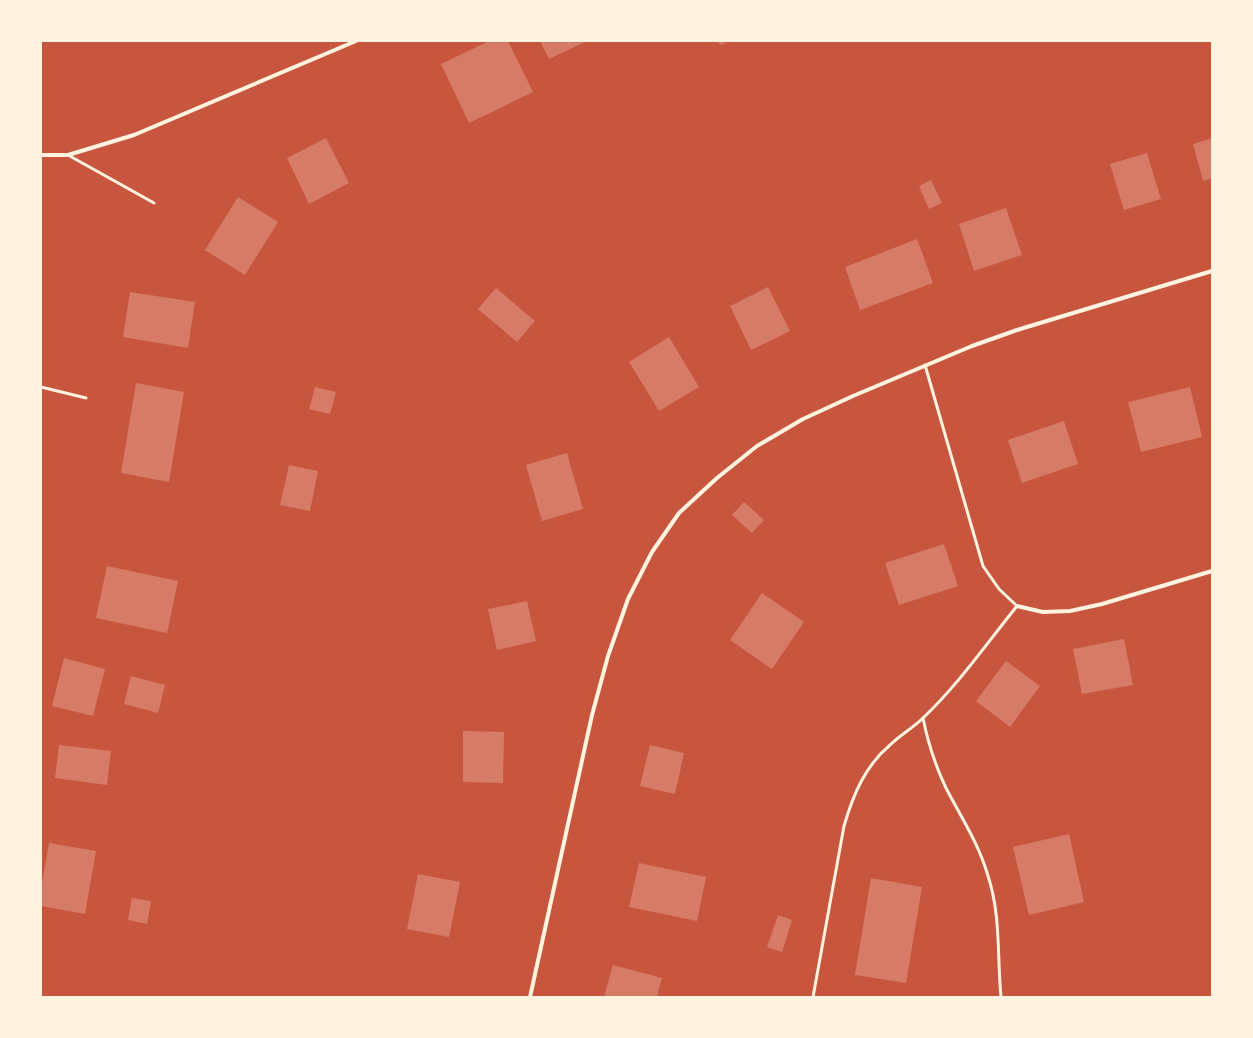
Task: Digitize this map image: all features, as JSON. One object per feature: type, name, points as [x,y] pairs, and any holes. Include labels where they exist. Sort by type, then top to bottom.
[{"type":"street","points":[[41,155],[68,155],[134,135],[356,41]]},
{"type":"street","points":[[530,997],[592,715],[608,656],[628,600],[652,552],[679,513],[717,478],[757,446],[803,419],[925,366],[1017,330],[1212,271]]},
{"type":"street","points":[[1017,606],[1043,612],[1070,611],[1102,604],[1212,571]]},
{"type":"lane","points":[[68,155],[154,203]]},
{"type":"lane","points":[[813,997],[844,826],[861,779],[888,746],[923,718],[954,684],[1017,606],[999,589],[983,566],[925,366]]},
{"type":"lane","points":[[41,387],[86,398]]},
{"type":"lane","points":[[923,718],[929,746],[937,769],[976,842],[988,876],[995,904],[1001,997]]},
{"type":"building","points":[[489,41],[508,41],[533,92],[469,123],[441,64]]},
{"type":"building","points":[[540,41],[587,41],[549,59]]},
{"type":"building","points":[[718,41],[729,41],[720,45]]},
{"type":"building","points":[[326,138],[349,183],[309,204],[287,158]]},
{"type":"building","points":[[1212,138],[1212,178],[1203,181],[1193,144]]},
{"type":"building","points":[[1147,153],[1161,199],[1124,210],[1110,164]]},
{"type":"building","points":[[931,180],[942,203],[929,209],[919,186]]},
{"type":"building","points":[[238,197],[278,222],[245,275],[205,250]]},
{"type":"building","points":[[1006,208],[1022,255],[974,271],[959,224]]},
{"type":"building","points":[[917,239],[933,283],[860,310],[845,267]]},
{"type":"building","points":[[768,287],[790,331],[751,350],[730,306]]},
{"type":"building","points":[[496,288],[535,321],[517,342],[478,309]]},
{"type":"building","points":[[130,292],[195,302],[188,348],[123,337]]},
{"type":"building","points":[[669,337],[699,387],[659,411],[629,362]]},
{"type":"building","points":[[136,383],[184,392],[169,482],[121,473]]},
{"type":"building","points":[[315,387],[336,392],[330,414],[309,409]]},
{"type":"building","points":[[1190,387],[1202,437],[1141,452],[1128,402]]},
{"type":"building","points":[[1064,421],[1078,464],[1022,483],[1008,440]]},
{"type":"building","points":[[567,453],[583,509],[542,521],[526,465]]},
{"type":"building","points":[[289,465],[318,471],[310,511],[280,505]]},
{"type":"building","points":[[744,502],[764,520],[752,533],[732,515]]},
{"type":"building","points":[[944,544],[958,586],[899,605],[885,563]]},
{"type":"building","points":[[107,566],[178,581],[167,633],[96,618]]},
{"type":"building","points":[[762,593],[804,622],[772,669],[730,640]]},
{"type":"building","points":[[527,601],[536,641],[497,650],[488,609]]},
{"type":"building","points":[[1124,639],[1133,685],[1082,694],[1073,649]]},
{"type":"building","points":[[64,658],[105,669],[93,716],[52,706]]},
{"type":"building","points":[[1006,661],[1040,686],[1010,727],[976,701]]},
{"type":"building","points":[[131,676],[165,685],[158,713],[124,704]]},
{"type":"building","points":[[463,731],[504,732],[503,783],[463,782]]},
{"type":"building","points":[[59,745],[111,751],[107,785],[55,778]]},
{"type":"building","points":[[650,745],[684,753],[675,794],[640,786]]},
{"type":"building","points":[[1069,834],[1084,902],[1029,915],[1013,847]]},
{"type":"building","points":[[49,843],[96,851],[85,914],[41,906],[41,889]]},
{"type":"building","points":[[639,863],[706,877],[697,921],[629,907]]},
{"type":"building","points":[[418,874],[460,882],[449,937],[407,929]]},
{"type":"building","points":[[871,878],[922,887],[906,983],[855,975]]},
{"type":"building","points":[[132,898],[151,901],[147,924],[128,920]]},
{"type":"building","points":[[778,915],[792,920],[782,952],[767,947]]},
{"type":"building","points":[[613,965],[662,978],[657,997],[604,997]]}]
